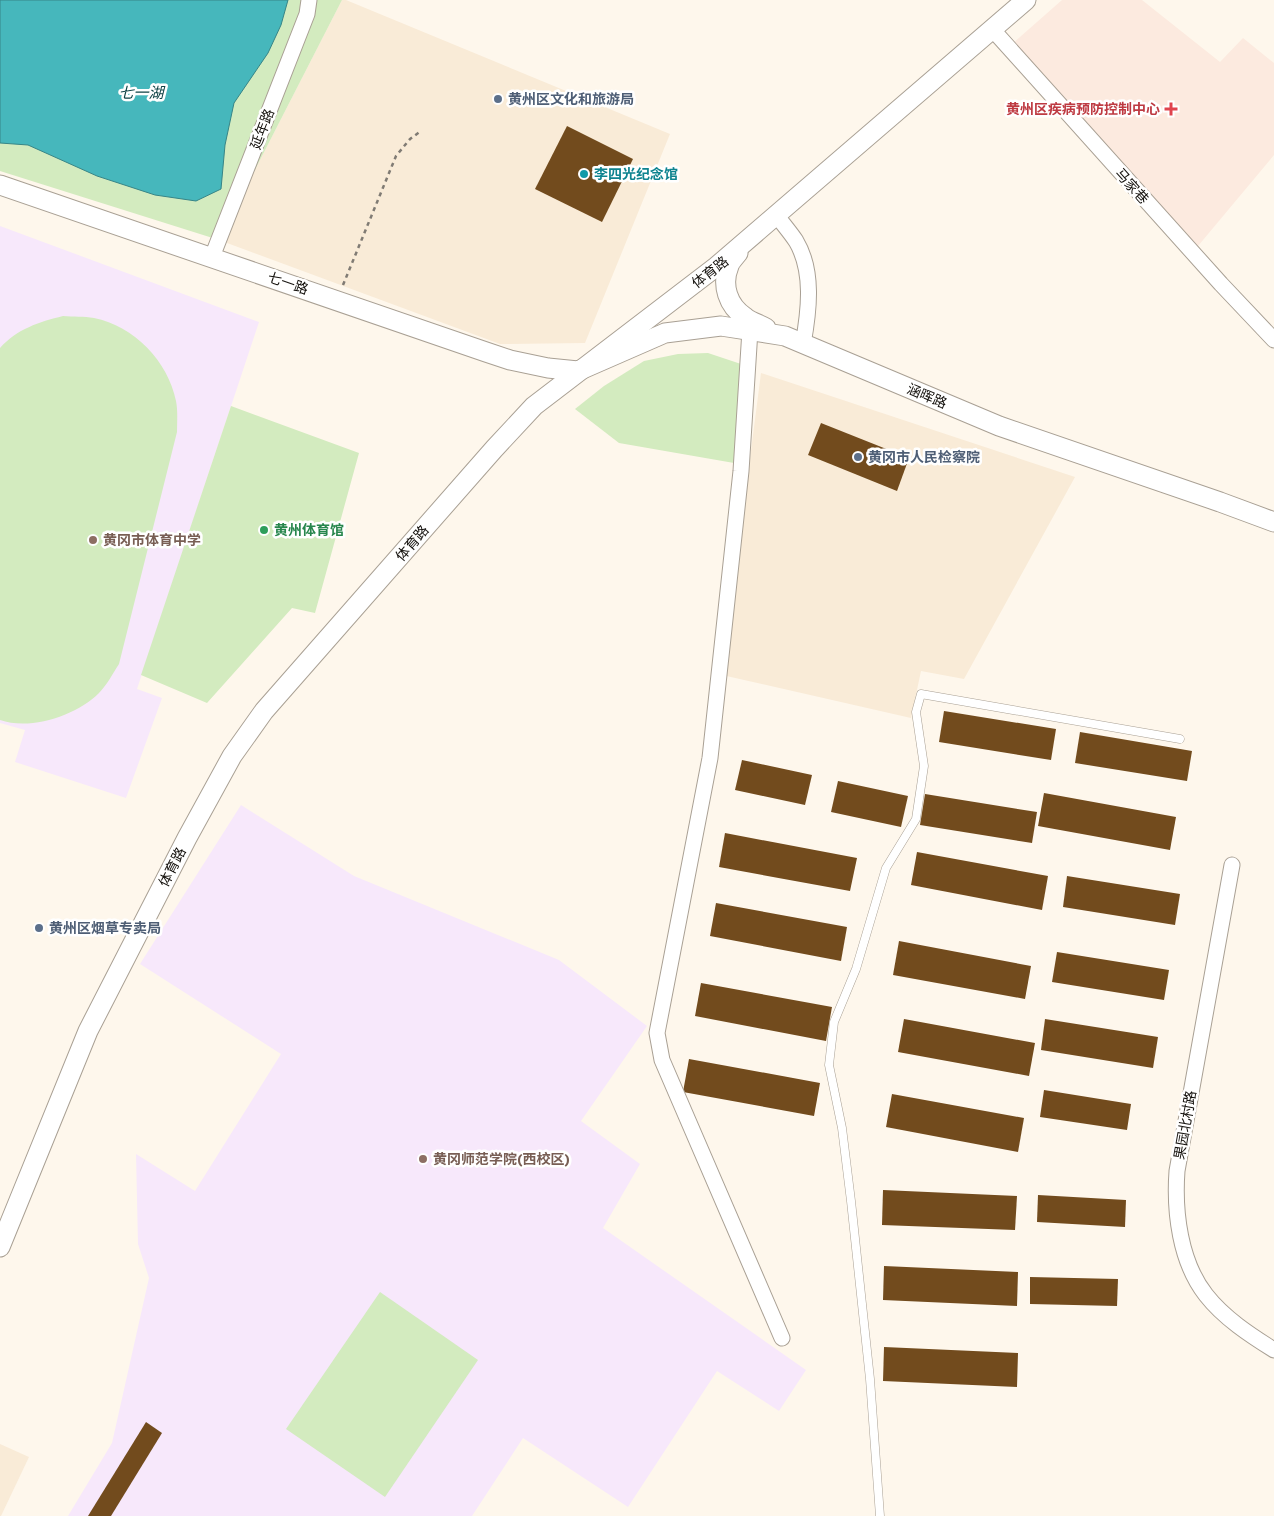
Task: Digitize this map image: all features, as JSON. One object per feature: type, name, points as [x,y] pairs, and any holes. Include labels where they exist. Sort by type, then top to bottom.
[{"type":"street","name":"延年路","points":[[212,257],[307,14],[309,0]]},
{"type":"street","name":"体育路","points":[[0,1247],[88,1031],[187,838],[232,756],[264,711],[534,406],[718,266],[1026,0]]},
{"type":"street","name":"马家巷","points":[[993,30],[1220,284],[1274,340]]},
{"type":"street","name":"七一路","points":[[0,184],[510,360],[548,368],[578,371]]},
{"type":"street","points":[[777,216],[796,242],[808,274],[807,320],[803,344]]},
{"type":"street","points":[[745,243],[729,265],[726,282],[728,299],[746,319],[785,336]]},
{"type":"street","name":"涵晖路","points":[[578,371],[664,333],[721,326],[785,336],[1000,426],[1274,522]]},
{"type":"street","points":[[750,330],[741,471],[710,758],[657,1033],[662,1060],[782,1338]]},
{"type":"street","name":"果园北村路","points":[[1232,865],[1177,1171],[1176,1207],[1182,1243],[1188,1261],[1206,1295],[1242,1330],[1274,1350]]},
{"type":"lane","points":[[880,1516],[870,1379],[851,1201],[842,1128],[829,1065],[834,1022],[856,969],[886,868],[916,819],[924,766],[916,712],[921,694],[1180,739]]},
{"type":"path","points":[[337,301],[396,156],[410,139],[421,131]]},
{"type":"shaded area","points":[[342,0],[346,0],[670,134],[585,343],[500,344],[219,240]]},
{"type":"shaded area","name":"黄州区疾病预防控制中心","points":[[1062,0],[1142,0],[1220,62],[1243,38],[1274,63],[1274,155],[1193,252],[1012,44]]},
{"type":"shaded area","name":"黄冈市体育中学","points":[[0,226],[259,322],[137,689],[162,698],[126,798],[15,762],[25,730],[0,723]]},
{"type":"shaded area","name":"黄冈市人民检察院","points":[[761,373],[1075,477],[964,679],[921,671],[911,718],[722,675]]},
{"type":"shaded area","name":"黄冈师范学院(西校区)","points":[[241,805],[354,876],[559,960],[647,1026],[581,1121],[640,1164],[603,1228],[806,1370],[779,1411],[717,1371],[628,1507],[523,1438],[472,1516],[68,1516],[112,1443],[149,1278],[138,1244],[136,1154],[195,1191],[281,1054],[140,964]]},
{"type":"shaded area","points":[[0,1444],[29,1457],[1,1516],[0,1516]]},
{"type":"green space","name":"七一湖","points":[[0,0],[342,0],[219,240],[0,171]]},
{"type":"green space","points":[[63,316],[90,317],[109,322],[135,337],[147,348],[157,359],[172,386],[177,405],[177,432],[119,664],[99,693],[79,708],[53,719],[25,724],[12,723],[0,720],[0,348],[21,331]]},
{"type":"green space","points":[[708,353],[741,364],[734,463],[619,443],[575,409],[604,386],[644,361],[678,354]]},
{"type":"green space","name":"黄州体育馆","points":[[231,406],[359,453],[315,613],[292,608],[207,703],[141,675]]},
{"type":"green space","points":[[380,1292],[478,1360],[385,1497],[286,1429]]},
{"type":"water","name":"七一湖","points":[[0,0],[288,0],[281,25],[268,53],[234,103],[225,145],[221,189],[196,201],[155,195],[97,176],[28,145],[0,143]]},
{"type":"building","name":"李四光纪念馆","points":[[567,126],[633,159],[602,222],[535,189]]},
{"type":"building","name":"黄冈市人民检察院","points":[[821,423],[909,458],[897,491],[808,455]]},
{"type":"building","points":[[944,711],[1056,729],[1051,760],[939,742]]},
{"type":"building","points":[[1080,732],[1192,751],[1187,781],[1075,763]]},
{"type":"building","points":[[742,760],[812,775],[805,805],[735,790]]},
{"type":"building","points":[[838,781],[908,796],[901,827],[831,812]]},
{"type":"building","points":[[1044,793],[1176,817],[1170,850],[1038,826]]},
{"type":"building","points":[[925,794],[1037,812],[1032,843],[920,825]]},
{"type":"building","points":[[725,833],[857,858],[850,891],[719,867]]},
{"type":"building","points":[[917,852],[1048,876],[1042,910],[911,885]]},
{"type":"building","points":[[1067,876],[1180,894],[1175,925],[1063,907]]},
{"type":"building","points":[[716,903],[847,927],[841,961],[710,936]]},
{"type":"building","points":[[899,941],[1031,966],[1025,999],[893,975]]},
{"type":"building","points":[[1057,952],[1169,970],[1164,1000],[1052,982]]},
{"type":"building","points":[[701,983],[832,1007],[826,1041],[695,1016]]},
{"type":"building","points":[[904,1019],[1035,1043],[1029,1076],[898,1052]]},
{"type":"building","points":[[1045,1019],[1158,1037],[1153,1068],[1041,1050]]},
{"type":"building","points":[[689,1059],[820,1083],[814,1116],[683,1092]]},
{"type":"building","points":[[1044,1090],[1131,1104],[1127,1130],[1040,1117]]},
{"type":"building","points":[[892,1094],[1024,1118],[1018,1152],[886,1127]]},
{"type":"building","points":[[883,1190],[1017,1196],[1015,1230],[882,1225]]},
{"type":"building","points":[[1038,1195],[1126,1200],[1125,1227],[1037,1222]]},
{"type":"building","points":[[884,1266],[1018,1272],[1017,1306],[883,1300]]},
{"type":"building","points":[[1030,1277],[1118,1279],[1117,1306],[1030,1304]]},
{"type":"building","points":[[884,1347],[1018,1353],[1017,1387],[883,1381]]},
{"type":"building","points":[[146,1422],[162,1433],[111,1516],[88,1516]]},
{"type":"place","name":"黄州区文化和旅游局","points":[[498,99]]},
{"type":"place","name":"黄州区疾病预防控制中心","points":[[1171,109]]},
{"type":"place","name":"李四光纪念馆","points":[[584,174]]},
{"type":"place","name":"黄冈市人民检察院","points":[[858,457]]},
{"type":"place","name":"黄州体育馆","points":[[264,530]]},
{"type":"place","name":"黄冈市体育中学","points":[[93,540]]},
{"type":"place","name":"黄州区烟草专卖局","points":[[39,928]]},
{"type":"place","name":"黄冈师范学院(西校区)","points":[[423,1159]]}]
